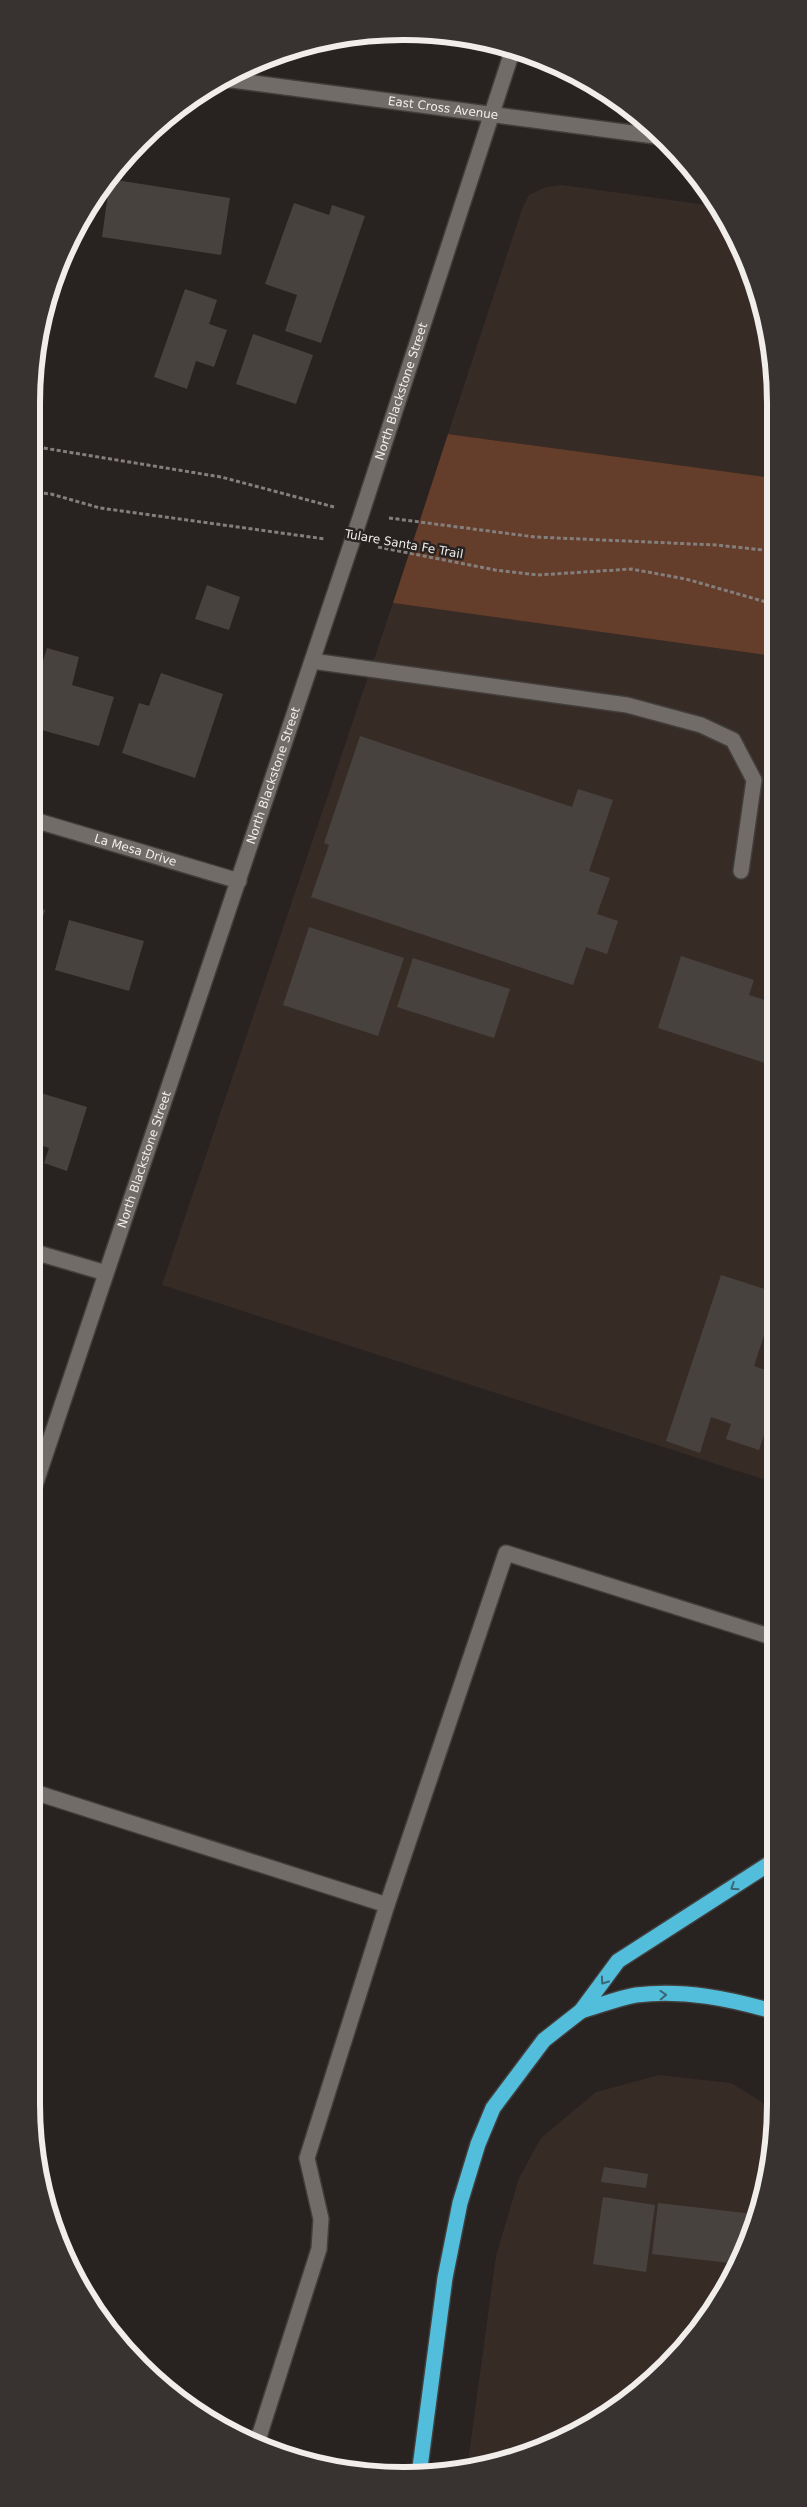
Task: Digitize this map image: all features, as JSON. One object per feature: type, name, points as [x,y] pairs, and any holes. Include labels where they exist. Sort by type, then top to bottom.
[{"type":"highway","points":[[420,2466],[444,2278],[460,2203],[478,2144],[493,2108],[544,2040],[581,2011],[618,1961],[767,1865]]},
{"type":"highway","points":[[581,2011],[636,1995],[688,1994],[728,1998],[767,2009]]},
{"type":"main road","name":"North Blackstone Street","points":[[40,1470],[352,542],[511,56]]},
{"type":"main road","name":"East Cross Avenue","points":[[235,81],[649,135]]},
{"type":"main road","points":[[312,661],[627,705],[701,725],[733,740],[754,780],[741,870]]},
{"type":"main road","name":"La Mesa Drive","points":[[40,822],[239,881]]},
{"type":"main road","points":[[40,1253],[106,1273]]},
{"type":"main road","points":[[259,2437],[319,2249],[321,2219],[307,2158],[387,1905],[506,1553],[767,1635]]},
{"type":"main road","points":[[40,1794],[387,1905]]},
{"type":"path","name":"Tulare Santa Fe Trail","points":[[40,448],[221,478],[361,514],[535,537],[716,545],[767,551]]},
{"type":"path","name":"Tulare Santa Fe Trail","points":[[40,493],[51,494],[109,510],[352,542],[496,570],[538,574],[631,569],[686,579],[767,602]]},
{"type":"shaded area","points":[[562,185],[708,205],[730,243],[755,309],[764,356],[766,380],[767,477],[448,434],[522,209],[529,195],[546,187]]},
{"type":"shaded area","points":[[448,434],[767,477],[767,655],[393,603]]},
{"type":"shaded area","points":[[393,603],[767,655],[767,1480],[162,1285]]},
{"type":"shaded area","points":[[659,2075],[731,2083],[767,2105],[764,2151],[755,2198],[748,2220],[730,2264],[706,2305],[677,2343],[643,2377],[605,2406],[564,2430],[520,2448],[468,2461],[496,2256],[519,2178],[541,2138],[596,2092]]},
{"type":"building","points":[[117,180],[230,198],[221,255],[102,237],[108,192]]},
{"type":"building","points":[[294,203],[329,215],[332,205],[365,216],[321,343],[285,331],[297,295],[265,284]]},
{"type":"building","points":[[185,289],[217,300],[209,324],[227,330],[214,367],[196,361],[187,389],[154,377]]},
{"type":"building","points":[[253,334],[313,355],[296,404],[236,384]]},
{"type":"building","points":[[207,585],[240,597],[229,630],[195,619]]},
{"type":"building","points":[[47,648],[79,657],[72,685],[114,697],[99,746],[40,730],[40,671]]},
{"type":"building","points":[[161,673],[223,694],[195,778],[122,753],[139,703],[149,706]]},
{"type":"building","points":[[360,736],[572,807],[578,789],[613,800],[589,871],[610,878],[597,914],[618,921],[607,954],[586,947],[573,985],[311,897],[329,845],[324,843]]},
{"type":"building","points":[[40,909],[45,910],[40,927]]},
{"type":"building","points":[[69,920],[144,941],[129,991],[55,970]]},
{"type":"building","points":[[309,927],[404,958],[378,1036],[283,1005]]},
{"type":"building","points":[[681,956],[754,980],[749,995],[767,1001],[767,1064],[658,1028]]},
{"type":"building","points":[[413,958],[510,989],[494,1038],[397,1007]]},
{"type":"building","points":[[40,1093],[87,1107],[67,1171],[44,1163],[49,1148],[40,1145]]},
{"type":"building","points":[[721,1275],[767,1290],[767,1326],[754,1366],[767,1371],[767,1433],[765,1432],[759,1450],[726,1439],[731,1424],[711,1417],[700,1453],[666,1441]]},
{"type":"building","points":[[604,2167],[648,2174],[646,2188],[601,2182]]},
{"type":"building","points":[[603,2197],[655,2205],[646,2272],[593,2264]]},
{"type":"building","points":[[658,2203],[750,2214],[730,2263],[652,2254]]}]
